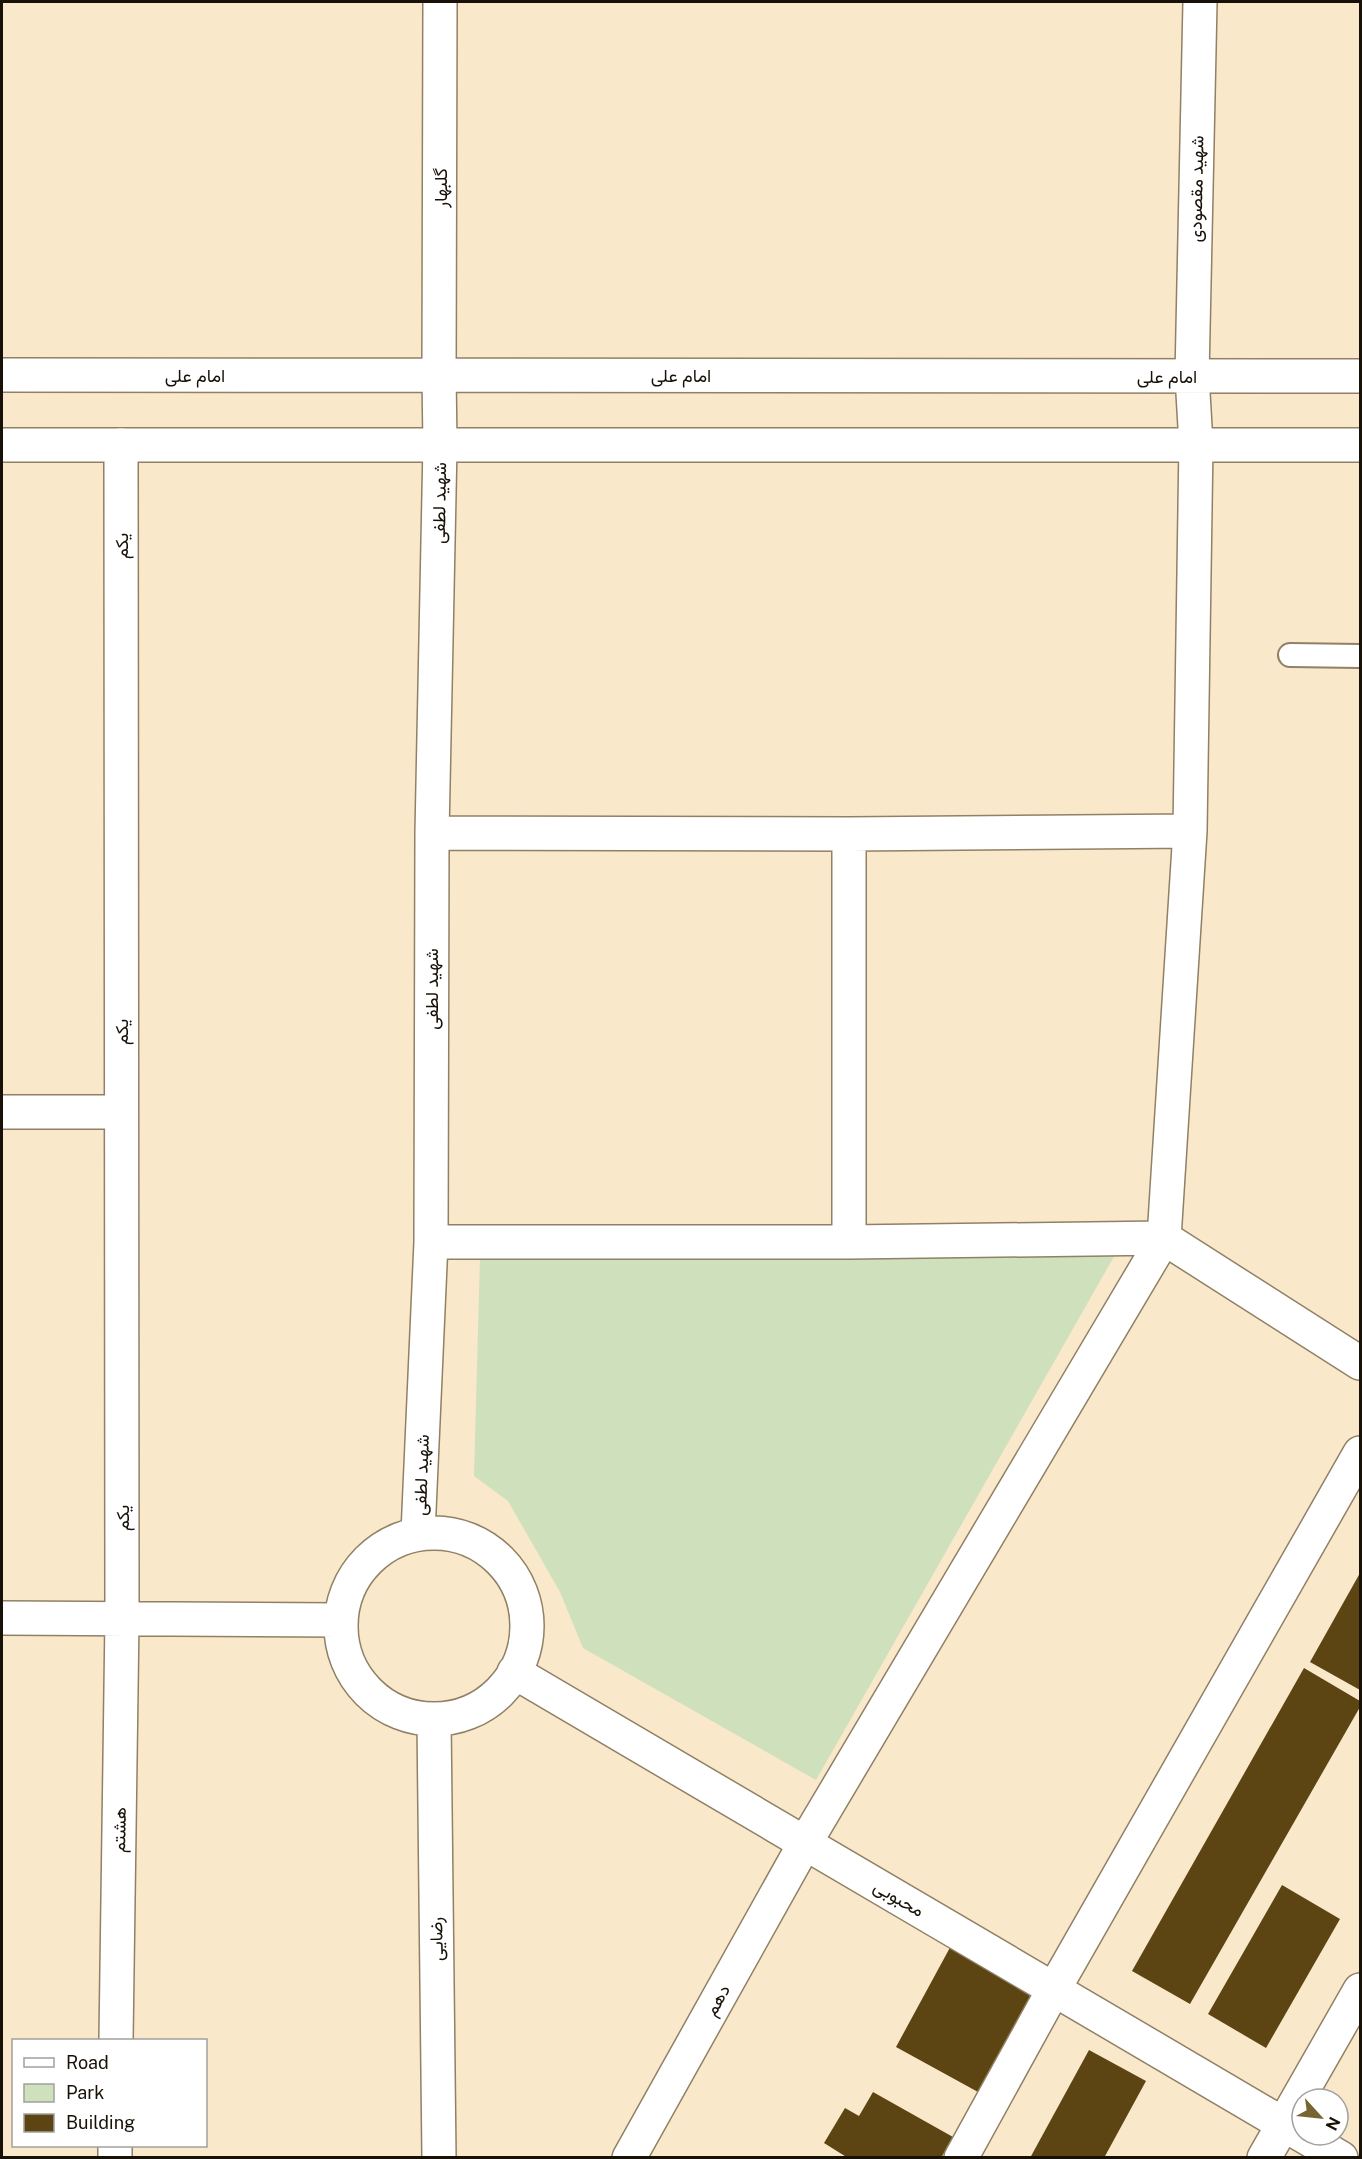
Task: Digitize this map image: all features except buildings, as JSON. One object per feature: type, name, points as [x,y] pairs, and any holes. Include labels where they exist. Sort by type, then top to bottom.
[{"type":"street","name":"گلبهار","points":[[440,2],[440,445]]},
{"type":"street","name":"شهید مقصودی","points":[[1164,1238],[1190,831],[1196,444],[1192,376],[1200,2]]},
{"type":"street","name":"امام علی","points":[[2,375],[1360,376]]},
{"type":"street","points":[[2,445],[1360,445]]},
{"type":"street","name":"یکم","points":[[121,445],[122,1619]]},
{"type":"street","name":"شهید لطفی","points":[[418,1533],[431,1242],[432,833],[440,445]]},
{"type":"street","points":[[432,833],[849,834],[1190,831]]},
{"type":"street","points":[[849,834],[849,1242]]},
{"type":"street","points":[[2,1112],[121,1112]]},
{"type":"street","points":[[431,1242],[849,1242],[1164,1238],[1360,1363]]},
{"type":"street","name":"دهم","points":[[628,2157],[805,1843],[1164,1238]]},
{"type":"street","points":[[961,2157],[1054,1989],[1360,1453]]},
{"type":"street","points":[[418,1533],[450,1533],[479,1543],[504,1563],[520,1589],[528,1620],[524,1650],[514,1672],[491,1700],[464,1714],[434,1720],[404,1715],[377,1701],[356,1678],[344,1651],[340,1620],[347,1590],[364,1563],[388,1543],[418,1533]]},
{"type":"street","points":[[2,1618],[340,1620]]},
{"type":"street","name":"هشتم","points":[[116,2039],[122,1619]]},
{"type":"street","name":"محبوبی","points":[[514,1672],[1341,2157]]},
{"type":"street","name":"رضایی","points":[[434,1720],[439,2157]]},
{"type":"street","points":[[1264,2157],[1360,1990]]},
{"type":"lane","points":[[1290,655],[1360,656]]},
{"type":"green space","points":[[1116,1253],[816,1780],[583,1648],[560,1592],[508,1501],[474,1476],[480,1257]]}]
